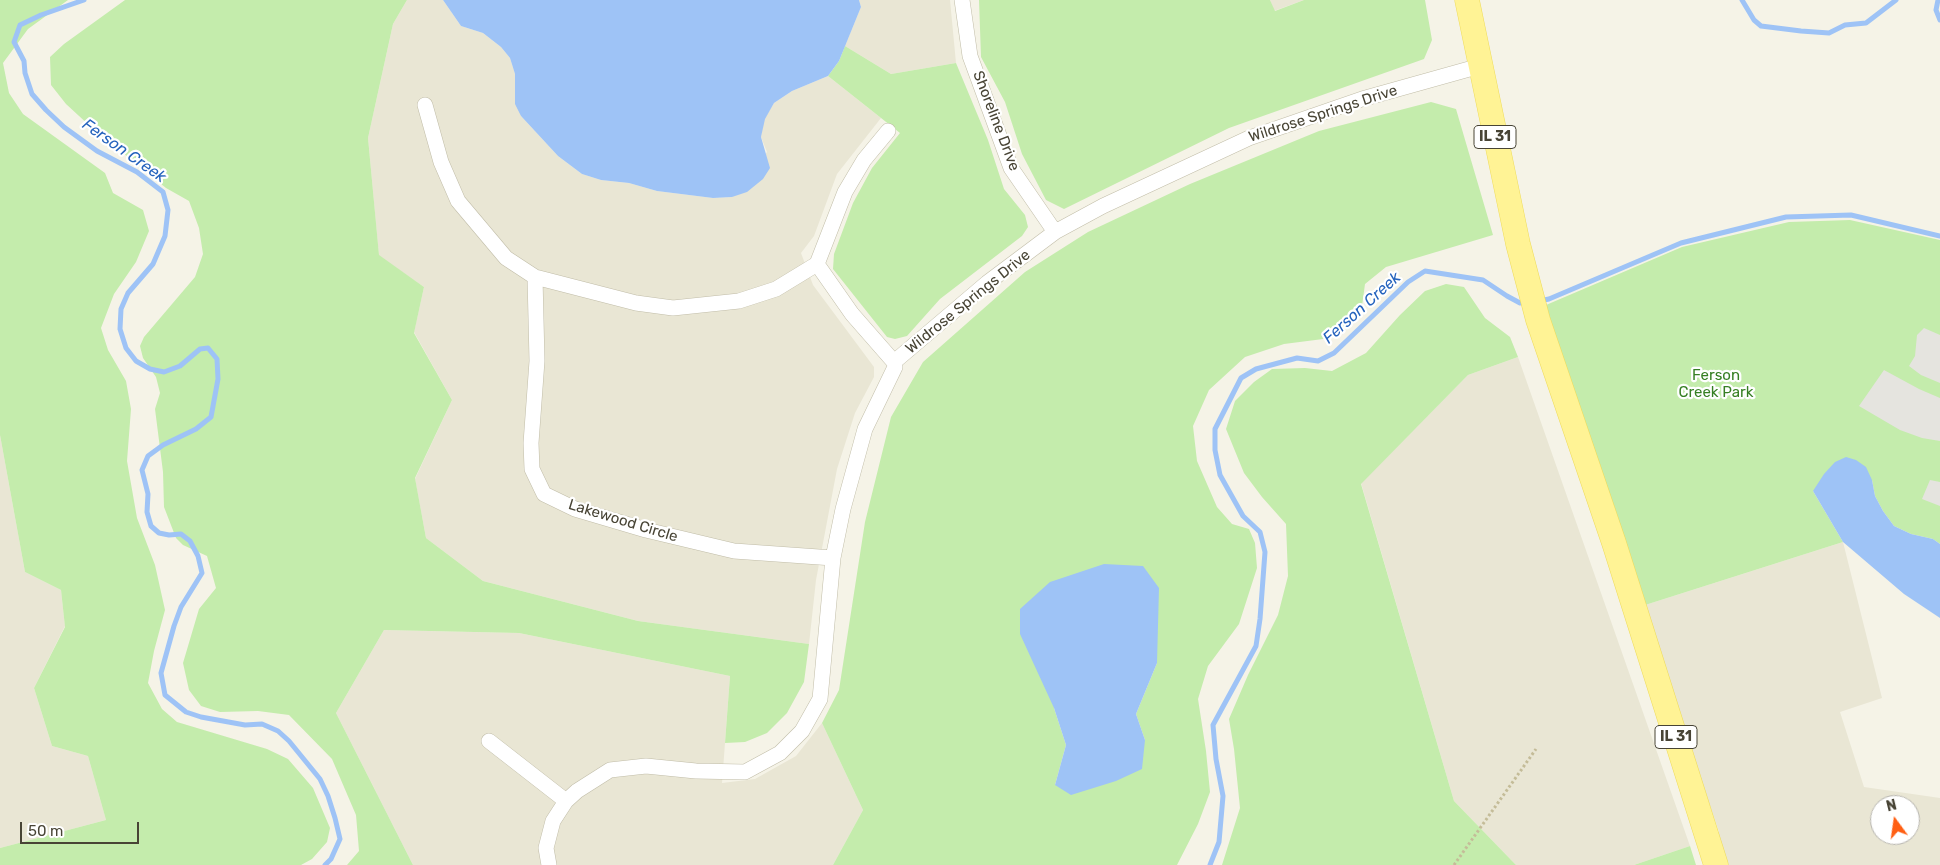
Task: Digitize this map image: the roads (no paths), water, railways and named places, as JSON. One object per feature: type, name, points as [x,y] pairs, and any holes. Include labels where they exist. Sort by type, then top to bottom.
[{"type":"main road","name":"IL 31","points":[[1467,0],[1526,274],[1538,320],[1614,544],[1716,865]]},
{"type":"street","name":"Shoreline Drive","points":[[962,0],[970,56],[1011,168],[1055,232]]},
{"type":"street","name":"Wildrose Springs Drive","points":[[549,865],[546,848],[553,821],[566,801],[577,791],[610,770],[646,766],[696,771],[745,772],[780,753],[802,731],[820,699],[834,558],[843,508],[865,429],[895,367],[894,362],[987,283],[1055,232],[1103,206],[1248,138],[1362,99],[1480,66]]},
{"type":"street","points":[[425,104],[441,162],[458,201],[506,258],[535,277],[636,303],[673,308],[739,301],[776,289],[816,264],[845,192],[864,160],[888,131]]},
{"type":"street","points":[[816,264],[852,314],[894,362]]},
{"type":"street","name":"Lakewood Circle","points":[[535,277],[537,361],[531,443],[532,469],[544,494],[575,509],[646,530],[734,551],[834,558]]},
{"type":"street","points":[[489,741],[566,801]]},
{"type":"water","points":[[443,0],[859,0],[861,7],[839,61],[828,76],[792,91],[774,103],[765,119],[761,137],[770,168],[763,179],[747,192],[732,197],[713,198],[657,191],[629,183],[601,180],[582,174],[558,156],[521,116],[515,104],[515,74],[510,58],[501,47],[483,33],[461,26]]},
{"type":"water","points":[[1846,457],[1856,460],[1866,467],[1872,480],[1875,496],[1894,526],[1911,534],[1933,539],[1940,544],[1940,618],[1904,594],[1843,542],[1813,491],[1824,474],[1835,462]]},
{"type":"water","points":[[1104,564],[1143,566],[1159,588],[1157,663],[1136,714],[1145,740],[1142,769],[1116,781],[1071,795],[1055,785],[1066,745],[1054,708],[1020,634],[1020,609],[1050,582]]},
{"type":"waterway","name":"Ferson Creek","points":[[84,0],[41,15],[20,25],[14,42],[24,61],[25,73],[32,94],[46,110],[64,127],[97,151],[137,172],[163,192],[168,210],[165,236],[153,264],[128,293],[121,309],[120,329],[126,348],[136,361],[150,369],[164,372],[180,366],[200,349],[208,348],[217,359],[218,379],[211,417],[196,429],[163,445],[148,456],[142,470],[148,494],[147,512],[151,526],[159,533],[169,535],[181,534],[190,541],[198,556],[202,573],[181,607],[174,626],[161,673],[165,695],[186,712],[201,717],[245,725],[262,724],[278,731],[289,741],[320,779],[335,818],[340,839],[331,859],[325,865]]},
{"type":"waterway","points":[[1742,0],[1754,20],[1761,26],[1829,33],[1845,25],[1866,23],[1896,0]]},
{"type":"waterway","points":[[1938,0],[1936,10],[1940,20]]},
{"type":"waterway","name":"Ferson Creek","points":[[1539,301],[1549,299],[1681,243],[1786,217],[1851,215],[1940,236]]},
{"type":"waterway","name":"Ferson Creek","points":[[1210,865],[1219,842],[1223,796],[1216,759],[1213,725],[1256,646],[1265,552],[1260,532],[1243,516],[1220,475],[1215,450],[1215,429],[1241,378],[1256,369],[1297,358],[1318,361],[1334,353],[1408,282],[1425,271],[1483,280],[1520,303],[1526,302]]},
{"type":"park label","name":"Ferson Creek Park","points":[[1716,384]]}]
